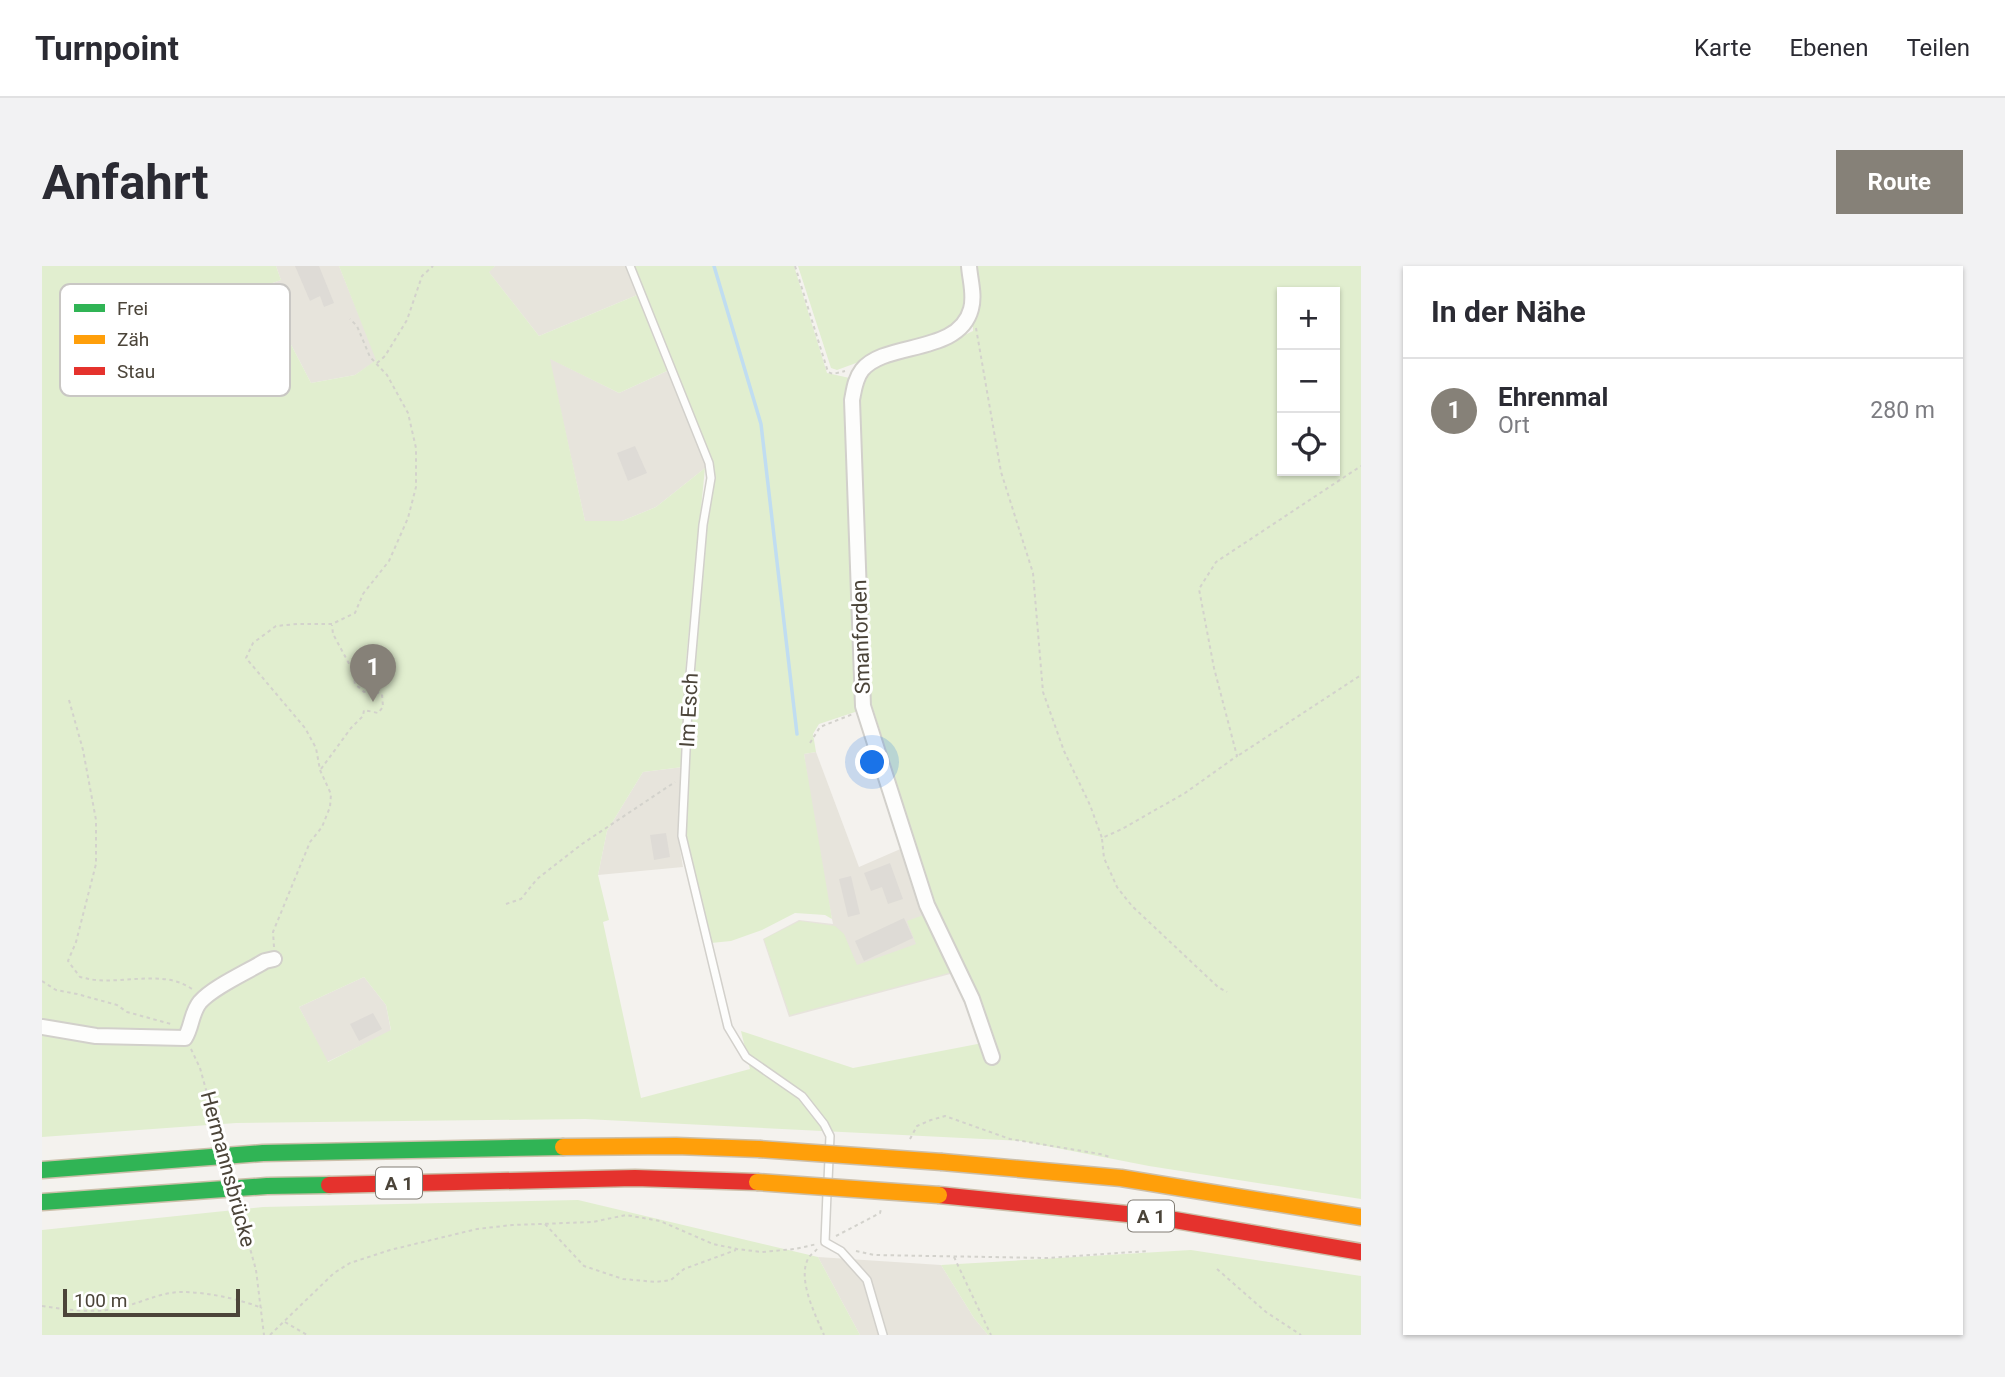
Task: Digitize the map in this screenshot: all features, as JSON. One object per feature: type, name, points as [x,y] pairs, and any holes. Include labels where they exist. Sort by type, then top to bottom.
[{"type":"highway","name":"A 1","points":[[42,1170],[263,1153],[676,1146],[942,1162],[1121,1178],[1361,1217]]},
{"type":"highway","name":"A 1","points":[[42,1202],[267,1186],[635,1178],[757,1182],[939,1195],[1157,1217],[1361,1252]]},
{"type":"street","points":[[861,371],[869,363],[883,357],[941,340],[957,331],[966,321],[971,308],[969,266]]},
{"type":"street","name":"Smanforden","points":[[861,371],[852,400],[864,711],[927,905],[972,999],[992,1057]]},
{"type":"street","points":[[42,1027],[96,1036],[185,1038],[195,1009],[204,999],[265,961],[274,959]]},
{"type":"lane","name":"Im Esch","points":[[629,266],[709,463],[711,478],[703,526],[689,686],[682,836],[729,1027],[746,1057],[802,1096],[830,1136],[825,1242]]},
{"type":"lane","points":[[825,1242],[841,1251],[867,1280],[883,1335]]},
{"type":"path","points":[[377,363],[385,356],[407,320],[422,276],[433,266]]},
{"type":"path","points":[[795,266],[828,372],[833,374],[853,369],[861,371]]},
{"type":"path","points":[[274,959],[273,932],[310,842],[322,827],[330,807],[331,794],[320,770],[316,748],[305,728],[246,658],[253,643],[276,626],[331,624],[355,613],[363,594],[389,561],[408,518],[416,487],[416,448],[408,413],[387,375],[370,357],[357,326],[350,319]]},
{"type":"path","points":[[966,321],[975,322],[1001,472],[1033,573],[1043,692],[1064,751],[1090,805],[1102,838],[1104,858],[1117,887],[1132,906],[1218,987],[1227,992]]},
{"type":"path","points":[[1237,756],[1214,668],[1199,589],[1216,562],[1361,466]]},
{"type":"path","points":[[320,770],[363,716],[364,710],[378,713],[383,707],[382,694],[364,692],[355,684],[353,671],[332,634],[331,624]]},
{"type":"path","points":[[1102,838],[1122,830],[1185,793],[1361,676]]},
{"type":"path","points":[[69,700],[83,750],[96,820],[96,864],[76,942],[68,961],[80,977],[98,980],[134,978],[174,981],[189,986],[204,999]]},
{"type":"path","points":[[810,743],[820,727],[864,711]]},
{"type":"path","points":[[506,904],[521,899],[537,879],[582,844],[685,776]]},
{"type":"path","points":[[42,981],[56,990],[117,1005],[127,1012],[170,1024],[179,1028],[185,1038]]},
{"type":"path","name":"Hermannsbrücke","points":[[185,1038],[200,1068],[256,1270],[264,1335]]},
{"type":"path","points":[[270,1335],[334,1273],[350,1263],[390,1250],[477,1229],[593,1222],[626,1215],[660,1221],[713,1244],[737,1249],[762,1252],[795,1249],[825,1242]]},
{"type":"path","points":[[545,1224],[584,1266],[623,1279],[656,1282],[671,1280],[684,1269],[737,1249]]},
{"type":"path","points":[[824,1335],[808,1297],[805,1270],[809,1257],[825,1242]]},
{"type":"path","points":[[855,1251],[874,1255],[1047,1258],[1148,1251]]},
{"type":"path","points":[[954,1256],[991,1335]]},
{"type":"path","points":[[1217,1269],[1266,1312],[1301,1335]]},
{"type":"path","points":[[42,1306],[83,1312],[122,1307],[156,1295],[181,1292],[244,1301],[262,1308]]},
{"type":"path","points":[[285,1322],[307,1335]]},
{"type":"shaded area","points":[[276,266],[339,266],[377,360],[355,375],[311,383],[290,343],[290,284],[270,284],[281,280]]},
{"type":"shaded area","points":[[495,266],[625,266],[637,295],[539,336],[488,271]]},
{"type":"shaded area","points":[[549,358],[619,393],[667,371],[706,461],[705,468],[656,507],[622,521],[585,521]]},
{"type":"shaded area","points":[[816,752],[859,867],[905,847],[954,973],[789,1017],[763,939],[799,920],[833,924],[815,834],[804,754]]},
{"type":"shaded area","points":[[683,767],[678,837],[683,867],[598,875],[607,831],[643,772]]},
{"type":"shaded area","points":[[364,977],[386,1005],[391,1031],[327,1062],[299,1007]]},
{"type":"shaded area","points":[[818,1257],[941,1265],[974,1318],[988,1335],[860,1335]]},
{"type":"green space","points":[[42,266],[276,266],[281,280],[270,284],[60,284],[60,396],[290,396],[290,343],[311,383],[355,375],[376,360],[339,266],[495,266],[489,272],[539,336],[637,295],[667,371],[619,393],[550,359],[585,521],[622,521],[656,507],[705,468],[686,661],[683,767],[643,772],[607,831],[598,875],[609,920],[603,922],[641,1098],[750,1069],[741,1031],[853,1068],[993,1041],[933,900],[870,699],[856,397],[863,379],[872,367],[948,343],[973,331],[972,266],[1361,266],[1361,1199],[1149,1166],[1021,1141],[585,1119],[236,1123],[42,1137]],"holes":[[[364,977],[386,1005],[391,1030],[328,1062],[299,1007]]]},
{"type":"green space","points":[[632,266],[794,266],[827,373],[854,379],[861,710],[819,724],[813,734],[816,752],[804,754],[832,919],[825,915],[795,913],[762,930],[731,941],[711,943],[685,837],[692,688],[705,527],[713,478]]},
{"type":"green space","points":[[798,266],[964,266],[967,300],[962,314],[949,329],[837,370],[831,368]]},
{"type":"green space","points":[[929,913],[952,972],[790,1015],[764,939],[800,921],[835,926],[844,934],[857,965],[916,944],[907,921]]},
{"type":"green space","points":[[578,1200],[818,1257],[860,1335],[42,1335],[42,1230],[263,1207]]},
{"type":"green space","points":[[1191,1250],[1361,1276],[1361,1335],[988,1335],[974,1318],[941,1265]]},
{"type":"building","points":[[295,266],[319,266],[334,303],[324,307],[320,296],[310,301]]},
{"type":"building","points":[[635,446],[647,473],[628,481],[617,453]]},
{"type":"building","points":[[666,833],[670,857],[654,860],[650,835]]},
{"type":"building","points":[[890,863],[903,899],[888,904],[882,887],[871,891],[864,873]]},
{"type":"building","points":[[851,876],[860,914],[848,917],[839,879]]},
{"type":"building","points":[[904,918],[913,938],[864,961],[855,941]]},
{"type":"building","points":[[373,1013],[382,1029],[359,1041],[350,1024]]},
{"type":"waterway","points":[[714,266],[761,424],[797,734]]},
{"type":"traffic: fast","points":[[42,1170],[263,1153],[563,1147]]},
{"type":"traffic: fast","points":[[42,1202],[267,1186],[329,1185]]},
{"type":"traffic: slow","points":[[563,1147],[676,1146],[759,1149]]},
{"type":"traffic: slow","points":[[759,1149],[942,1162]]},
{"type":"traffic: slow","points":[[942,1162],[1121,1178],[1361,1217]]},
{"type":"traffic: slow","points":[[757,1182],[939,1195]]},
{"type":"traffic: jam","points":[[329,1185],[635,1178],[757,1182]]},
{"type":"traffic: jam","points":[[939,1195],[1157,1217],[1361,1252]]},
{"type":"place","name":"Ehrenmal","points":[[373,702]]}]
